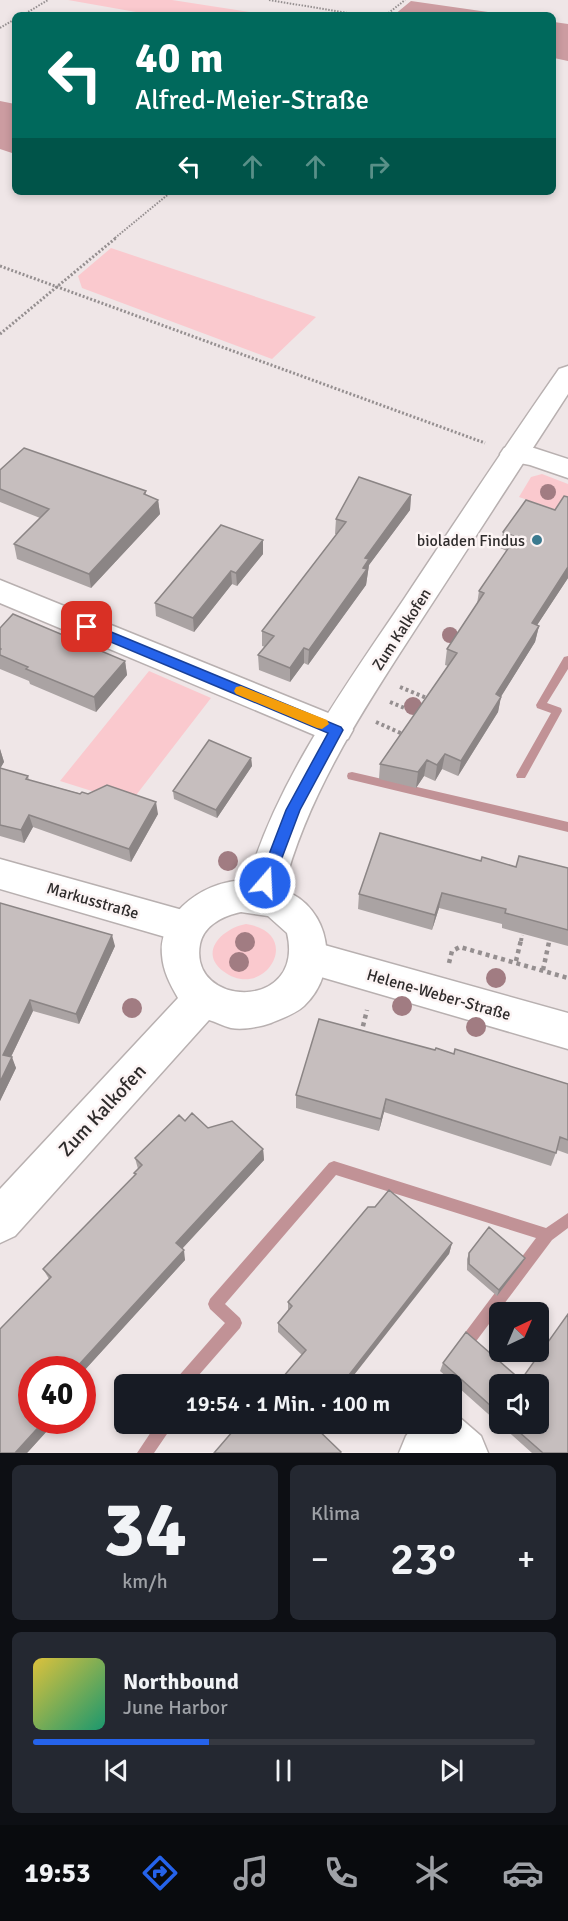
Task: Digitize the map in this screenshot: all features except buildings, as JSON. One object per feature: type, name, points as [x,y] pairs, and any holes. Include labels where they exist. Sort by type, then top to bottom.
[{"type":"street","name":"Zum Kalkofen","points":[[262,898],[275,854],[293,810],[336,730],[360,689],[514,453],[568,375]]},
{"type":"street","points":[[514,453],[534,457],[568,469]]},
{"type":"street","points":[[0,591],[336,730]]},
{"type":"street","name":"Markusstraße","points":[[0,874],[186,927]]},
{"type":"street","points":[[241,896],[262,898],[283,906],[299,920],[308,938],[310,958],[304,977],[290,995],[270,1006],[247,1011],[224,1009],[203,999],[188,984],[180,965],[180,946],[186,927],[200,911],[219,901],[241,896]]},
{"type":"street","name":"Helene-Weber-Straße","points":[[310,958],[568,1031]]},
{"type":"street","name":"Zum Kalkofen","points":[[0,1221],[203,999]]},
{"type":"street","points":[[423,1453],[439,1430],[464,1453]]},
{"type":"path","points":[[27,12],[48,0]]},
{"type":"path","points":[[269,0],[342,12]]},
{"type":"path","points":[[390,12],[405,0]]},
{"type":"path","points":[[0,334],[167,195]]},
{"type":"path","points":[[0,266],[514,453]]},
{"type":"path","points":[[516,961],[522,935]]},
{"type":"path","points":[[543,970],[549,942]]},
{"type":"path","points":[[358,1043],[367,1010]]},
{"type":"shaded area","points":[[68,0],[172,0],[250,12],[136,12]]},
{"type":"shaded area","points":[[411,1],[488,12],[398,12]]},
{"type":"shaded area","points":[[556,22],[568,24],[568,61],[556,58]]},
{"type":"shaded area","points":[[0,101],[12,103],[12,153],[0,149]]},
{"type":"shaded area","points":[[111,248],[316,317],[272,359],[82,288],[78,276]]},
{"type":"shaded area","points":[[542,474],[568,484],[568,514],[519,497],[531,477]]},
{"type":"shaded area","points":[[149,671],[211,698],[130,803],[60,781]]},
{"type":"shaded area","points":[[246,924],[264,930],[273,940],[276,951],[272,963],[264,973],[252,978],[238,979],[223,971],[216,964],[213,949],[216,942],[229,930]]},
{"type":"waterway","points":[[521,775],[557,711],[541,705],[568,660]]},
{"type":"waterway","points":[[352,776],[568,827]]},
{"type":"waterway","points":[[190,1374],[235,1323],[215,1304],[334,1168],[547,1235]]},
{"type":"waterway","points":[[547,1235],[568,1220]]},
{"type":"waterway","points":[[469,1339],[547,1235]]},
{"type":"waterway","points":[[145,1453],[159,1434]]},
{"type":"slow traffic","points":[[241,691],[322,724]]},
{"type":"place","name":"bioladen Findus","points":[[537,540]]},
{"type":"route","points":[[87,627],[336,730],[293,810],[265,883]]}]
